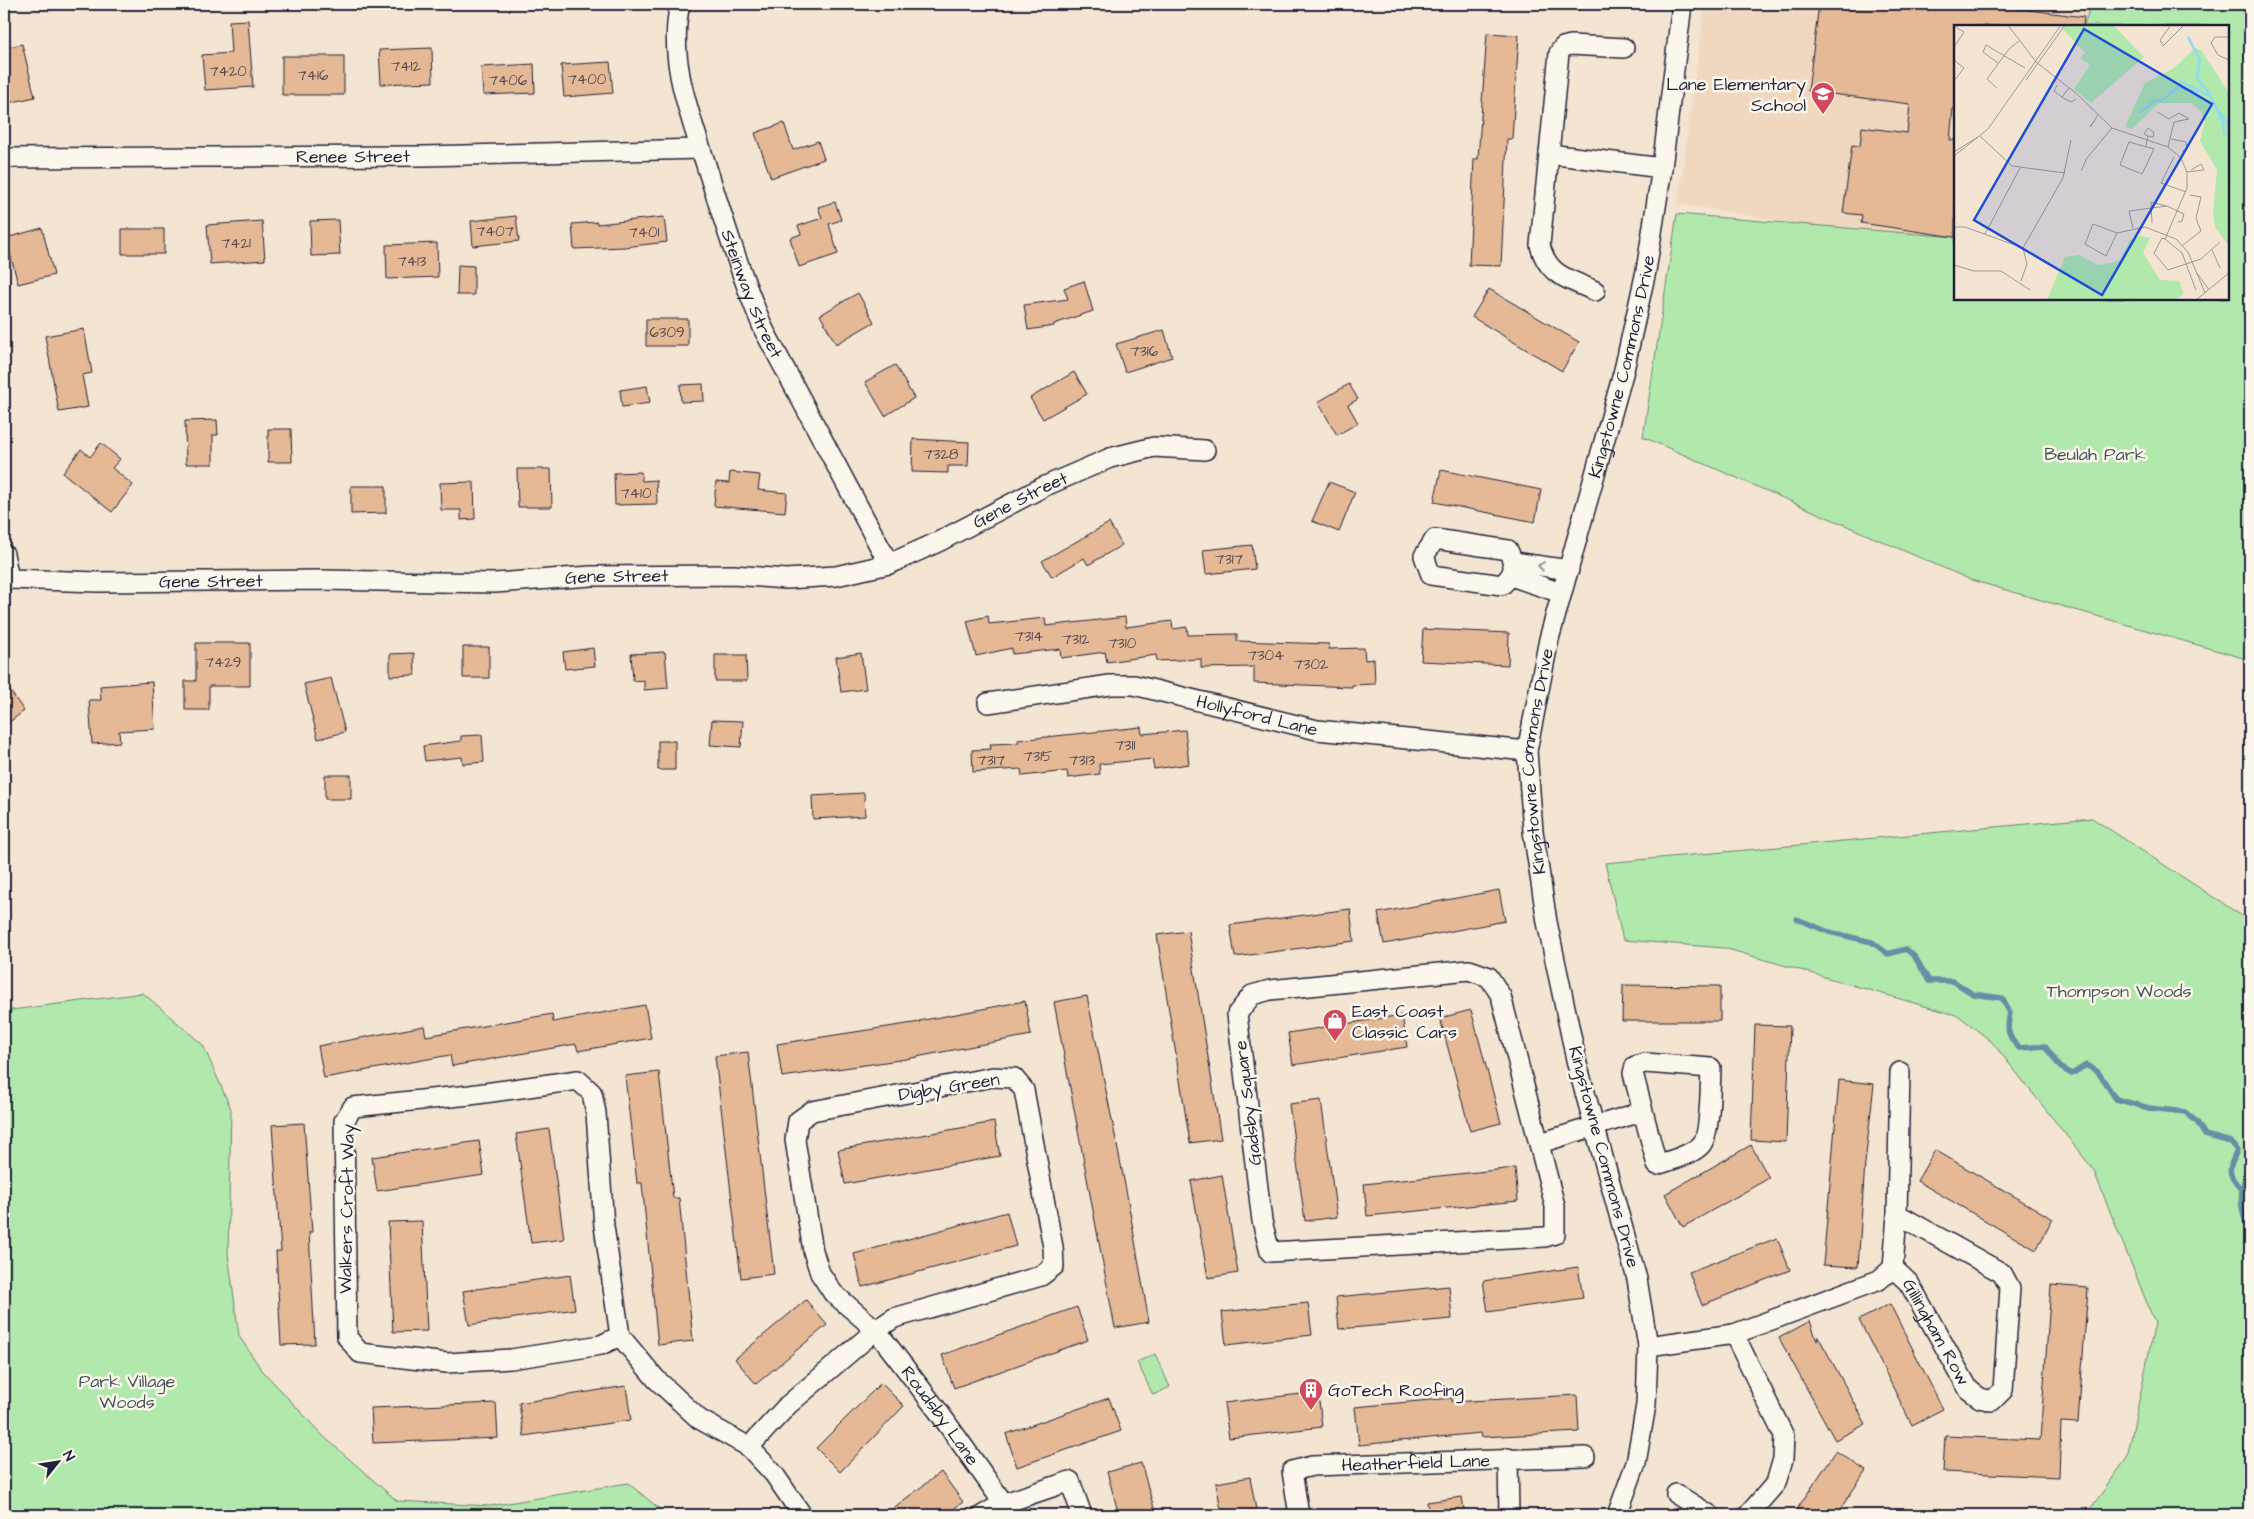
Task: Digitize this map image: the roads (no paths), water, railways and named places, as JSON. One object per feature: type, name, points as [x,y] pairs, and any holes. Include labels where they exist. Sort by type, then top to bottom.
[{"type":"street","name":"Steinway Street","points":[[680,4],[675,36],[678,62],[701,149],[732,248],[764,330],[889,564]]},
{"type":"street","name":"Kingstowne Commons Drive","points":[[1617,1515],[1636,1463],[1642,1434],[1646,1406],[1648,1346],[1637,1279],[1577,1064],[1547,922],[1533,831],[1527,751],[1549,639],[1624,370],[1646,271],[1662,168],[1682,4]]},
{"type":"street","points":[[1595,291],[1552,271],[1544,260],[1540,245],[1559,53],[1563,48],[1571,45],[1624,48]]},
{"type":"street","name":"Renee Street","points":[[4,158],[423,156],[701,149]]},
{"type":"street","points":[[1549,154],[1662,168]]},
{"type":"street","name":"Gene Street","points":[[6,583],[321,580],[495,583],[591,576],[733,575],[786,579],[836,576],[889,564],[938,542],[1043,487],[1110,458],[1154,447],[1206,450]]},
{"type":"street","points":[[4,554],[6,583]]},
{"type":"street","points":[[1561,593],[1513,569],[1569,570]]},
{"type":"street","name":"Hollyford Lane","points":[[988,703],[1110,685],[1134,685],[1317,730],[1527,751]]},
{"type":"street","name":"Gadsby Square","points":[[1469,970],[1489,977],[1501,996],[1540,1143],[1555,1206],[1555,1234],[1550,1236],[1270,1252],[1262,1221],[1237,1014],[1252,995],[1270,990],[1469,970]]},
{"type":"street","points":[[1645,1063],[1710,1068],[1706,1134],[1703,1144],[1692,1151],[1657,1165],[1641,1112],[1633,1073],[1635,1066],[1645,1063]]},
{"type":"street","name":"Gillingham Row","points":[[1648,1346],[1734,1334],[1879,1280],[1893,1268],[1897,1214],[1900,1072]]},
{"type":"street","name":"Digby Green","points":[[749,1447],[788,1405],[876,1330],[894,1318],[1041,1276],[1054,1266],[1053,1247],[1024,1090],[1014,1078],[993,1078],[812,1111],[798,1121],[795,1140],[813,1251],[820,1273],[833,1293],[876,1330]]},
{"type":"street","name":"Walkers Croft Way","points":[[578,1080],[592,1093],[596,1113],[604,1226],[620,1336],[601,1345],[511,1360],[448,1363],[360,1353],[347,1337],[344,1121],[354,1106],[470,1095],[578,1080]]},
{"type":"street","points":[[1540,1143],[1641,1112]]},
{"type":"street","name":"Gillingham Row","points":[[1893,1268],[1910,1283],[1969,1390],[1980,1398],[1992,1401],[2003,1390],[2010,1288],[2002,1273],[1897,1214]]},
{"type":"street","name":"Roudsby Lane","points":[[876,1330],[938,1411],[1007,1509]]},
{"type":"street","points":[[1734,1334],[1784,1436],[1784,1459],[1776,1483],[1748,1515]]},
{"type":"street","points":[[620,1336],[656,1379],[699,1419],[749,1447],[774,1474],[802,1515]]},
{"type":"street","name":"Heatherfield Lane","points":[[1299,1515],[1292,1471],[1312,1466],[1508,1458],[1585,1457]]},
{"type":"street","points":[[1508,1458],[1510,1515]]},
{"type":"street","points":[[983,1515],[1007,1509],[1070,1481],[1082,1515]]},
{"type":"street","points":[[1676,1494],[1710,1515]]},
{"type":"waterway","points":[[1797,919],[1829,932],[1872,942],[1888,954],[1906,949],[1915,957],[1929,981],[1953,981],[1973,994],[2002,998],[2010,1013],[2009,1032],[2012,1040],[2019,1048],[2045,1046],[2060,1067],[2072,1074],[2086,1065],[2098,1072],[2116,1099],[2149,1108],[2185,1112],[2197,1122],[2205,1135],[2231,1142],[2237,1151],[2230,1171],[2240,1188]]},
{"type":"waterway","points":[[2250,1167],[2243,1184],[2241,1200],[2250,1234]]},
{"type":"place","name":"Lane Elementary School","points":[[1823,115]]},
{"type":"place","name":"East Coast Classic Cars","points":[[1335,1042]]},
{"type":"place","name":"GoTech Roofing","points":[[1311,1411]]},
{"type":"park label","name":"Beulah Park","points":[[2095,454]]},
{"type":"park label","name":"Thompson Woods","points":[[2119,991]]},
{"type":"park label","name":"Park Village Woods","points":[[127,1391]]}]
